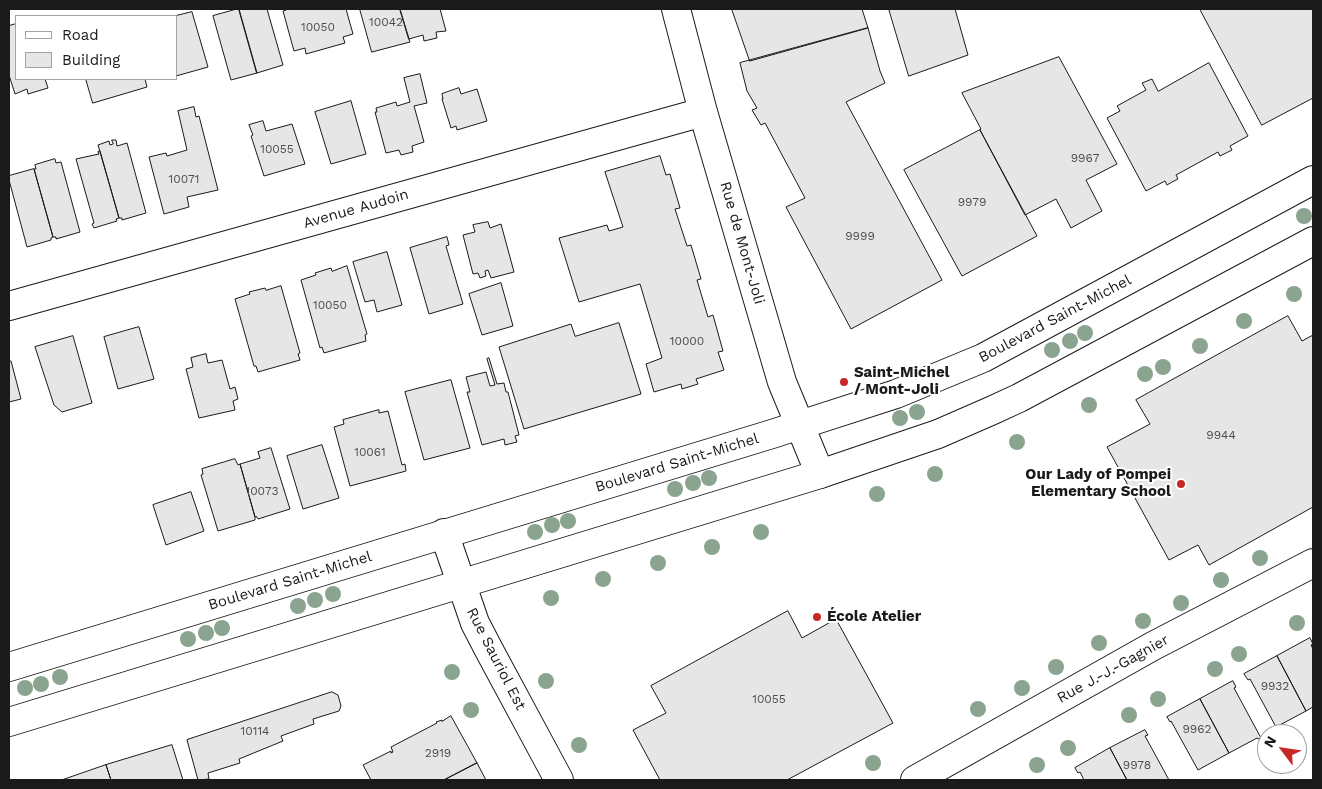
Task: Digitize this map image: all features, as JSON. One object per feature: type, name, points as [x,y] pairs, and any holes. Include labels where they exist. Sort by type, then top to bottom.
[{"type":"main road","name":"Rue de Mont-Joli","points":[[676,9],[703,112],[782,382],[820,474]]},
{"type":"main road","name":"Avenue Audoin","points":[[9,306],[703,112]]},
{"type":"main road","name":"Boulevard Saint-Michel","points":[[9,667],[896,394],[983,358],[1313,180]]},
{"type":"main road","points":[[9,722],[820,474],[938,434],[1027,394],[1313,241]]},
{"type":"main road","name":"Rue Sauriol Est","points":[[444,533],[471,614],[481,636],[559,780]]},
{"type":"main road","name":"Rue J.-J.-Gagnier","points":[[916,780],[1153,646],[1313,563]]},
{"type":"building","points":[[239,9],[257,73],[231,80],[213,16]]},
{"type":"building","points":[[239,9],[267,9],[283,65],[257,73]]},
{"type":"building","points":[[285,9],[346,9],[353,34],[343,37],[345,43],[306,54],[305,48],[294,51],[283,11]]},
{"type":"building","points":[[360,9],[400,9],[410,42],[372,52]]},
{"type":"building","points":[[400,9],[440,9],[446,31],[436,32],[437,38],[424,41],[423,35],[409,39]]},
{"type":"building","points":[[732,9],[862,9],[868,28],[750,61]]},
{"type":"building","points":[[889,9],[955,9],[968,55],[909,76]]},
{"type":"building","points":[[1200,9],[1313,9],[1313,98],[1262,125]]},
{"type":"building","points":[[192,12],[208,67],[178,75],[178,16]]},
{"type":"building","points":[[15,24],[15,80],[45,80],[48,88],[28,94],[27,89],[15,94],[9,75],[9,26]]},
{"type":"building","points":[[868,28],[885,83],[846,102],[942,280],[851,329],[786,207],[805,198],[765,123],[761,125],[752,110],[757,108],[747,91],[740,63]]},
{"type":"building","points":[[1059,57],[1117,164],[1086,180],[1102,211],[1071,228],[1056,199],[1025,215],[962,93]]},
{"type":"building","points":[[1209,63],[1248,136],[1230,146],[1232,150],[1220,156],[1218,152],[1176,175],[1178,179],[1167,185],[1165,181],[1146,191],[1107,118],[1120,111],[1117,106],[1146,90],[1142,83],[1152,79],[1158,91]]},
{"type":"building","points":[[420,74],[427,103],[414,106],[424,142],[412,146],[413,152],[401,155],[399,150],[386,153],[375,112],[377,112],[376,108],[396,102],[397,106],[410,102],[404,78]]},
{"type":"building","points":[[86,80],[145,80],[147,87],[93,103]]},
{"type":"building","points":[[459,88],[461,94],[477,89],[487,121],[457,130],[456,126],[451,128],[442,94]]},
{"type":"building","points":[[351,101],[366,154],[331,164],[315,112]]},
{"type":"building","points":[[194,107],[196,117],[199,116],[218,190],[187,197],[189,207],[164,214],[149,157],[166,153],[167,156],[187,150],[178,111]]},
{"type":"building","points":[[263,121],[266,131],[292,124],[305,164],[264,176],[249,125]]},
{"type":"building","points":[[980,130],[1037,236],[962,276],[904,170]]},
{"type":"building","points":[[112,140],[116,140],[117,146],[127,143],[146,213],[122,220],[122,218],[119,218],[98,145],[109,141],[110,145],[113,144]]},
{"type":"building","points":[[100,151],[119,218],[116,219],[117,221],[94,228],[76,159],[99,154],[98,152]]},
{"type":"building","points":[[660,156],[666,175],[670,174],[680,208],[675,209],[687,246],[691,245],[701,279],[697,280],[708,317],[713,315],[723,351],[718,352],[724,370],[696,379],[698,384],[682,389],[681,384],[654,392],[646,364],[662,358],[640,284],[579,302],[559,238],[607,225],[609,231],[623,227],[605,172]]},
{"type":"building","points":[[55,159],[56,163],[61,162],[80,232],[56,239],[56,237],[53,237],[34,169],[36,169],[35,165]]},
{"type":"building","points":[[34,169],[53,237],[51,240],[27,247],[9,176]]},
{"type":"building","points":[[488,222],[490,228],[501,224],[514,272],[491,278],[488,270],[485,271],[486,276],[480,278],[478,273],[473,274],[463,235],[475,232],[473,225]]},
{"type":"building","points":[[447,237],[449,245],[446,246],[463,304],[429,314],[410,248]]},
{"type":"building","points":[[387,252],[402,305],[377,312],[374,300],[365,302],[353,262]]},
{"type":"building","points":[[347,266],[367,334],[365,335],[366,341],[324,353],[322,347],[320,348],[301,280],[331,268],[332,271]]},
{"type":"building","points":[[501,283],[513,326],[482,335],[469,294]]},
{"type":"building","points":[[281,286],[300,353],[298,354],[300,360],[258,372],[256,366],[254,366],[235,299],[250,294],[249,292]]},
{"type":"building","points":[[1288,316],[1302,341],[1313,335],[1313,507],[1209,565],[1198,545],[1169,560],[1107,447],[1150,424],[1136,400]]},
{"type":"building","points":[[619,323],[641,394],[524,429],[499,347],[571,324],[575,336]]},
{"type":"building","points":[[139,327],[154,379],[118,389],[104,337]]},
{"type":"building","points":[[73,336],[92,403],[62,412],[54,405],[35,347]]},
{"type":"building","points":[[206,354],[208,363],[222,360],[230,389],[235,387],[238,399],[233,401],[235,410],[199,418],[186,369],[193,367],[191,358]]},
{"type":"building","points":[[489,358],[497,384],[504,383],[506,392],[508,392],[519,435],[515,436],[517,442],[505,445],[504,439],[482,445],[467,392],[470,392],[466,377],[486,372],[490,386],[495,385],[487,359]]},
{"type":"building","points":[[9,361],[11,361],[21,399],[9,402]]},
{"type":"building","points":[[451,380],[470,448],[424,460],[405,392]]},
{"type":"building","points":[[379,410],[379,413],[388,411],[402,465],[405,464],[406,471],[350,486],[334,427],[344,424],[343,420]]},
{"type":"building","points":[[322,445],[339,498],[303,509],[287,456]]},
{"type":"building","points":[[271,448],[290,509],[258,519],[255,517],[240,464],[260,458],[258,452]]},
{"type":"building","points":[[235,459],[238,465],[240,464],[255,520],[218,531],[201,475],[203,474],[202,469]]},
{"type":"building","points":[[191,492],[204,531],[166,545],[153,505]]},
{"type":"building","points":[[788,611],[802,638],[836,619],[893,723],[787,780],[660,780],[633,730],[666,713],[651,686]]},
{"type":"building","points":[[1310,638],[1313,644],[1311,645],[1313,649],[1313,707],[1306,711],[1277,656]]},
{"type":"building","points":[[1277,656],[1306,711],[1282,724],[1274,724],[1250,679],[1248,680],[1244,674]]},
{"type":"building","points":[[1233,681],[1236,687],[1234,688],[1257,731],[1257,738],[1229,753],[1200,699]]},
{"type":"building","points":[[332,692],[338,695],[341,706],[339,711],[313,719],[314,724],[281,736],[283,741],[239,759],[240,763],[208,773],[209,779],[198,780],[187,740]]},
{"type":"building","points":[[1200,699],[1229,753],[1198,770],[1167,717]]},
{"type":"building","points":[[451,716],[477,763],[444,780],[371,780],[363,765],[391,751],[391,753],[393,752],[391,747],[436,722]]},
{"type":"building","points":[[1145,730],[1148,735],[1145,736],[1169,780],[1127,780],[1110,748]]},
{"type":"building","points":[[172,745],[183,780],[111,780],[106,765]]},
{"type":"building","points":[[1110,748],[1127,780],[1084,780],[1080,772],[1078,773],[1075,768]]},
{"type":"building","points":[[477,763],[486,780],[444,780]]},
{"type":"building","points":[[106,765],[111,780],[62,780]]},
{"type":"place","name":"Saint-Michel / Mont-Joli","points":[[844,382]]},
{"type":"place","name":"Our Lady of Pompei Elementary School","points":[[1181,484]]},
{"type":"place","name":"École Atelier","points":[[817,617]]}]
